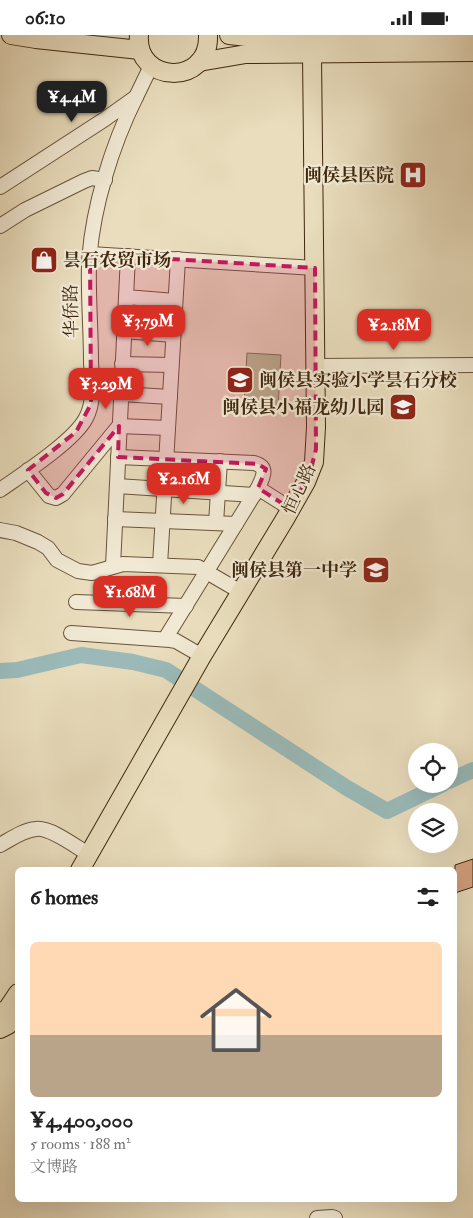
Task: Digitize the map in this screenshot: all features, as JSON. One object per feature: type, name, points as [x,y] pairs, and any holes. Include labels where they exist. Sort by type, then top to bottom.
[{"type":"main road","points":[[11,35],[36,39],[140,43],[145,59],[151,66],[171,74],[186,71],[199,62],[205,55],[208,46],[208,35]]},
{"type":"main road","points":[[228,35],[248,37],[473,36]]},
{"type":"main road","points":[[199,62],[246,54],[473,52]]},
{"type":"main road","name":"恒心路","points":[[90,862],[196,677],[296,518],[316,481],[322,461],[325,438],[315,268],[318,54]]},
{"type":"main road","name":"恒心路","points":[[196,677],[202,656],[291,509],[314,462],[320,366],[318,54]]},
{"type":"main road","points":[[0,1014],[8,1008],[15,998]]},
{"type":"main road","points":[[0,1029],[8,1025],[15,1017]]},
{"type":"street","name":"华侨路","points":[[0,490],[76,431],[82,425],[89,411],[92,387],[90,254],[94,227],[105,180],[119,136],[151,66]]},
{"type":"street","points":[[0,187],[136,97]]},
{"type":"street","points":[[0,226],[25,210],[84,181],[92,178],[105,180]]},
{"type":"street","points":[[90,254],[315,268]]},
{"type":"street","points":[[113,566],[128,256]]},
{"type":"street","points":[[160,565],[178,259]]},
{"type":"street","points":[[126,297],[175,301]]},
{"type":"street","points":[[124,331],[173,335]]},
{"type":"street","points":[[122,364],[172,365]]},
{"type":"street","points":[[320,366],[473,365]]},
{"type":"street","points":[[121,394],[170,397]]},
{"type":"street","points":[[28,470],[49,496],[60,497],[119,426]]},
{"type":"street","points":[[119,426],[168,428]]},
{"type":"street","points":[[118,457],[254,463],[262,466],[264,473],[256,491],[165,639]]},
{"type":"street","points":[[216,523],[220,461]]},
{"type":"street","points":[[117,486],[218,493],[256,491],[291,509]]},
{"type":"street","points":[[115,519],[236,524]]},
{"type":"street","points":[[0,530],[16,533],[38,542],[48,548],[57,560],[78,571],[92,573],[123,564],[198,567],[241,592]]},
{"type":"street","points":[[76,602],[186,605]]},
{"type":"street","points":[[71,633],[165,639],[176,641],[202,656]]},
{"type":"street","points":[[0,845],[25,832],[40,829],[49,831],[90,862]]},
{"type":"street","points":[[317,1218],[335,1218]]},
{"type":"highlighted area","points":[[90,254],[315,268],[316,449],[310,473],[291,509],[258,488],[266,469],[258,464],[118,457],[119,426],[63,494],[56,498],[46,493],[28,470],[76,432],[91,404]]},
{"type":"green space","points":[[247,353],[281,355],[278,408],[244,406]]},
{"type":"building","points":[[473,859],[473,887],[457,892],[457,867],[455,865]]},
{"type":"waterway","points":[[0,671],[17,670],[81,655],[133,662],[166,670],[347,788],[387,811],[424,793]]},
{"type":"waterway","points":[[458,777],[473,770]]},
{"type":"place","name":"闽侯县医院","points":[[413,175]]},
{"type":"place","name":"昙石农贸市场","points":[[44,260]]},
{"type":"place","name":"闽侯县实验小学昙石分校","points":[[240,380]]},
{"type":"place","name":"闽侯县小福龙幼儿园","points":[[403,407]]},
{"type":"place","name":"闽侯县第一中学","points":[[376,570]]}]
